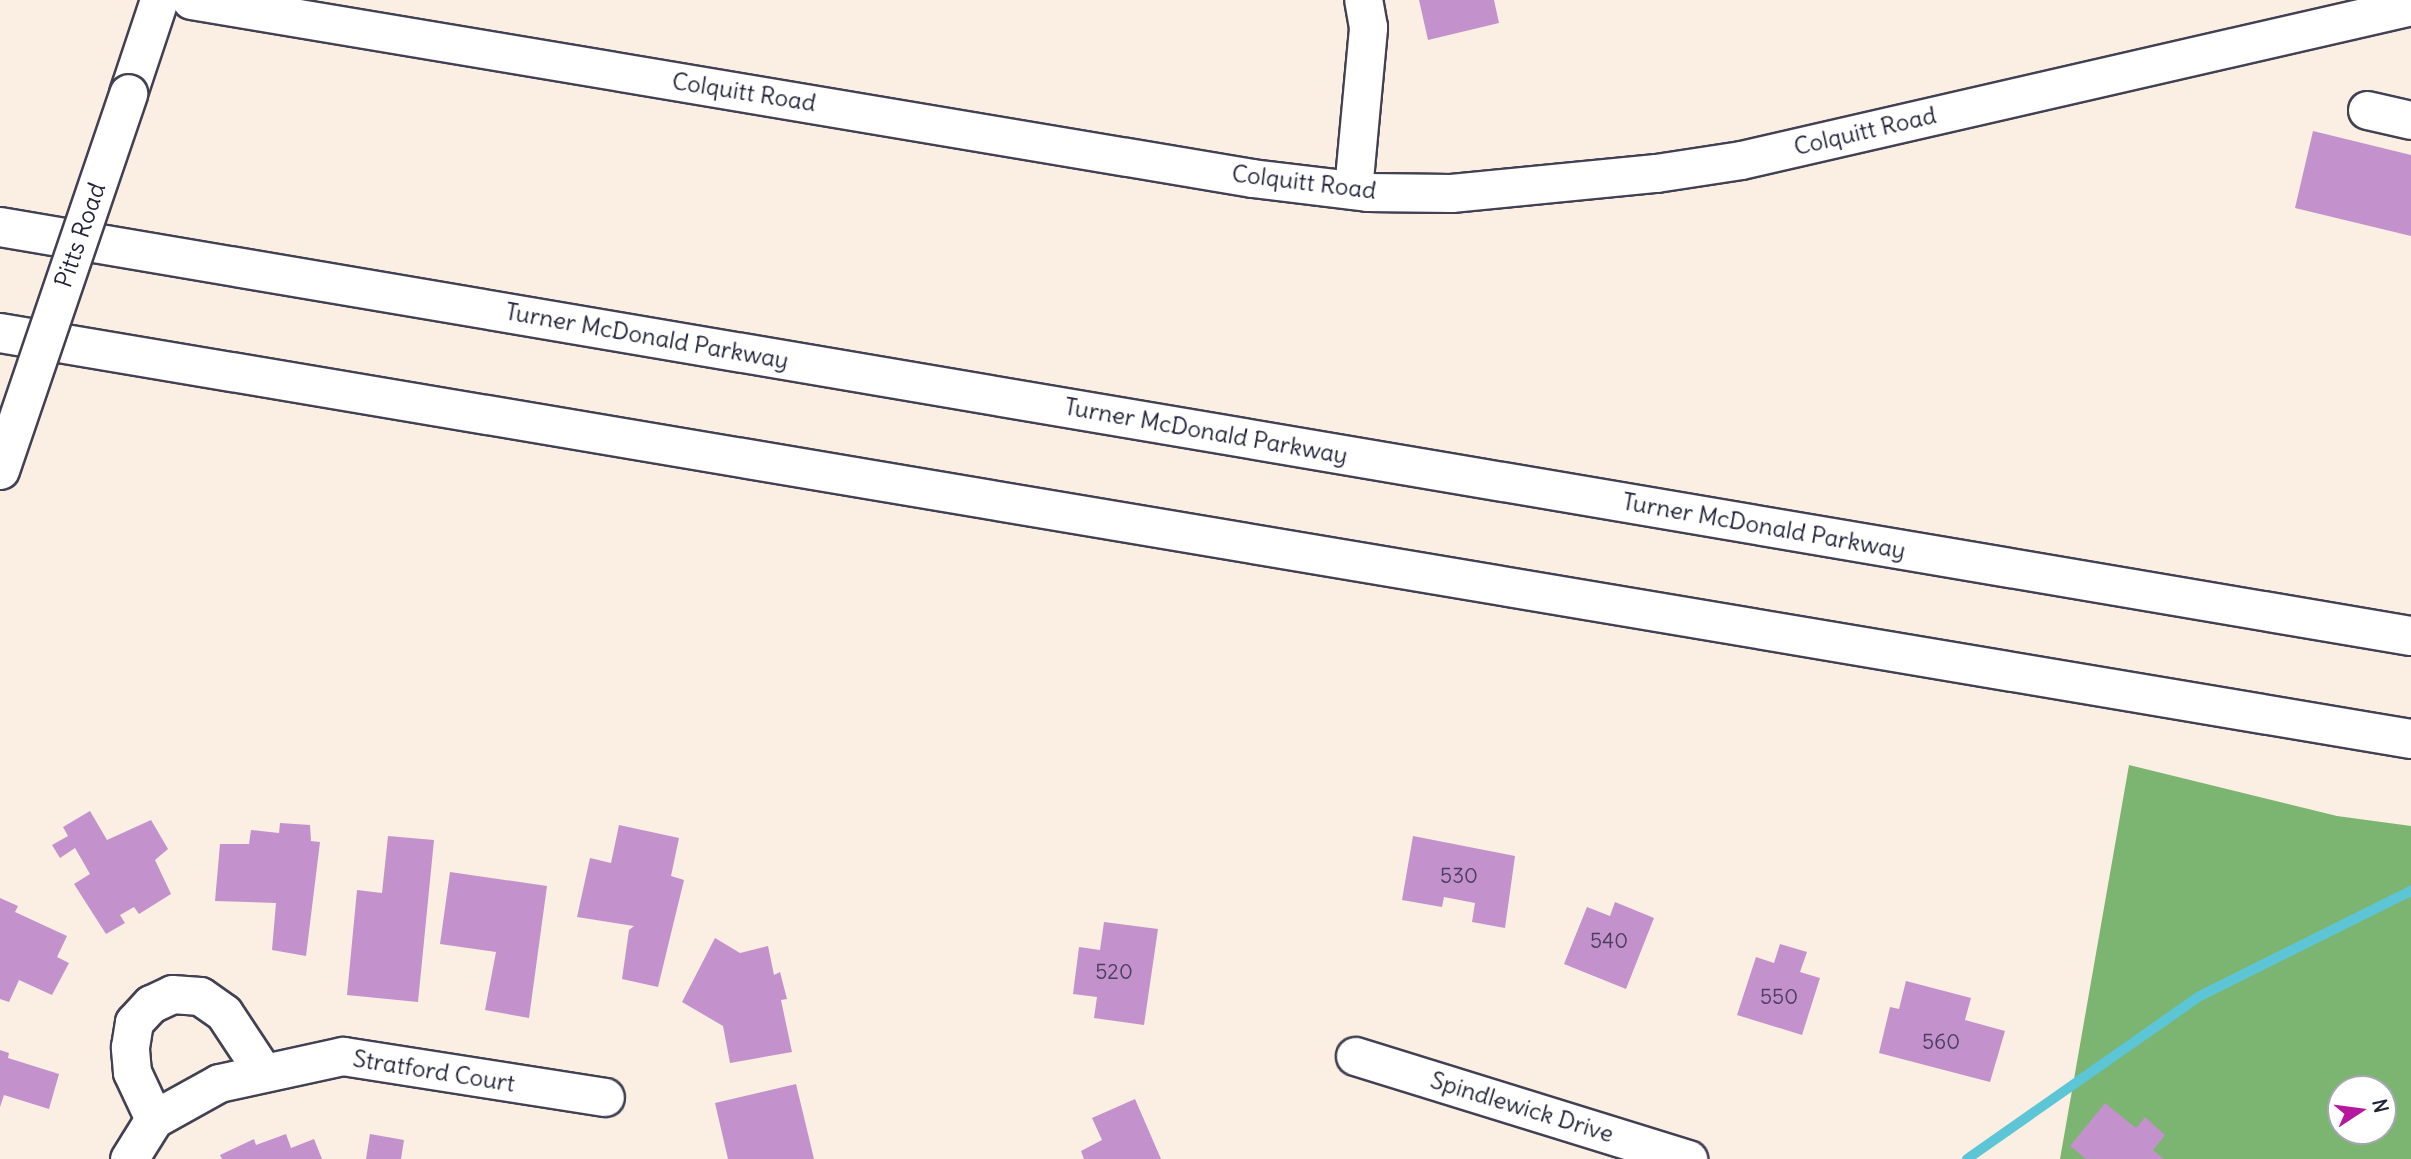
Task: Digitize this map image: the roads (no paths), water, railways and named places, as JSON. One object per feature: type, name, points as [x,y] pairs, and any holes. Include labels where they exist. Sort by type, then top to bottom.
[{"type":"highway","name":"Turner McDonald Parkway","points":[[0,227],[2411,636]]},
{"type":"highway","points":[[0,334],[2411,739]]},
{"type":"street","name":"Pitts Road","points":[[0,470],[159,0]]},
{"type":"street","name":"Colquitt Road","points":[[191,0],[1252,178],[1353,190],[1451,193],[1656,173],[1741,160],[2411,6]]},
{"type":"street","points":[[1353,190],[1368,27],[1363,0]]},
{"type":"street","points":[[2367,110],[2411,120]]},
{"type":"street","points":[[154,1119],[132,1072],[132,1035],[134,1022],[151,1004],[172,994],[200,996],[224,1013],[263,1072]]},
{"type":"street","name":"Stratford Court","points":[[129,1159],[154,1119],[219,1083],[343,1056],[605,1097]]},
{"type":"street","name":"Spindlewick Drive","points":[[1355,1056],[1688,1159]]},
{"type":"waterway","points":[[1967,1159],[2200,996],[2411,891]]}]
